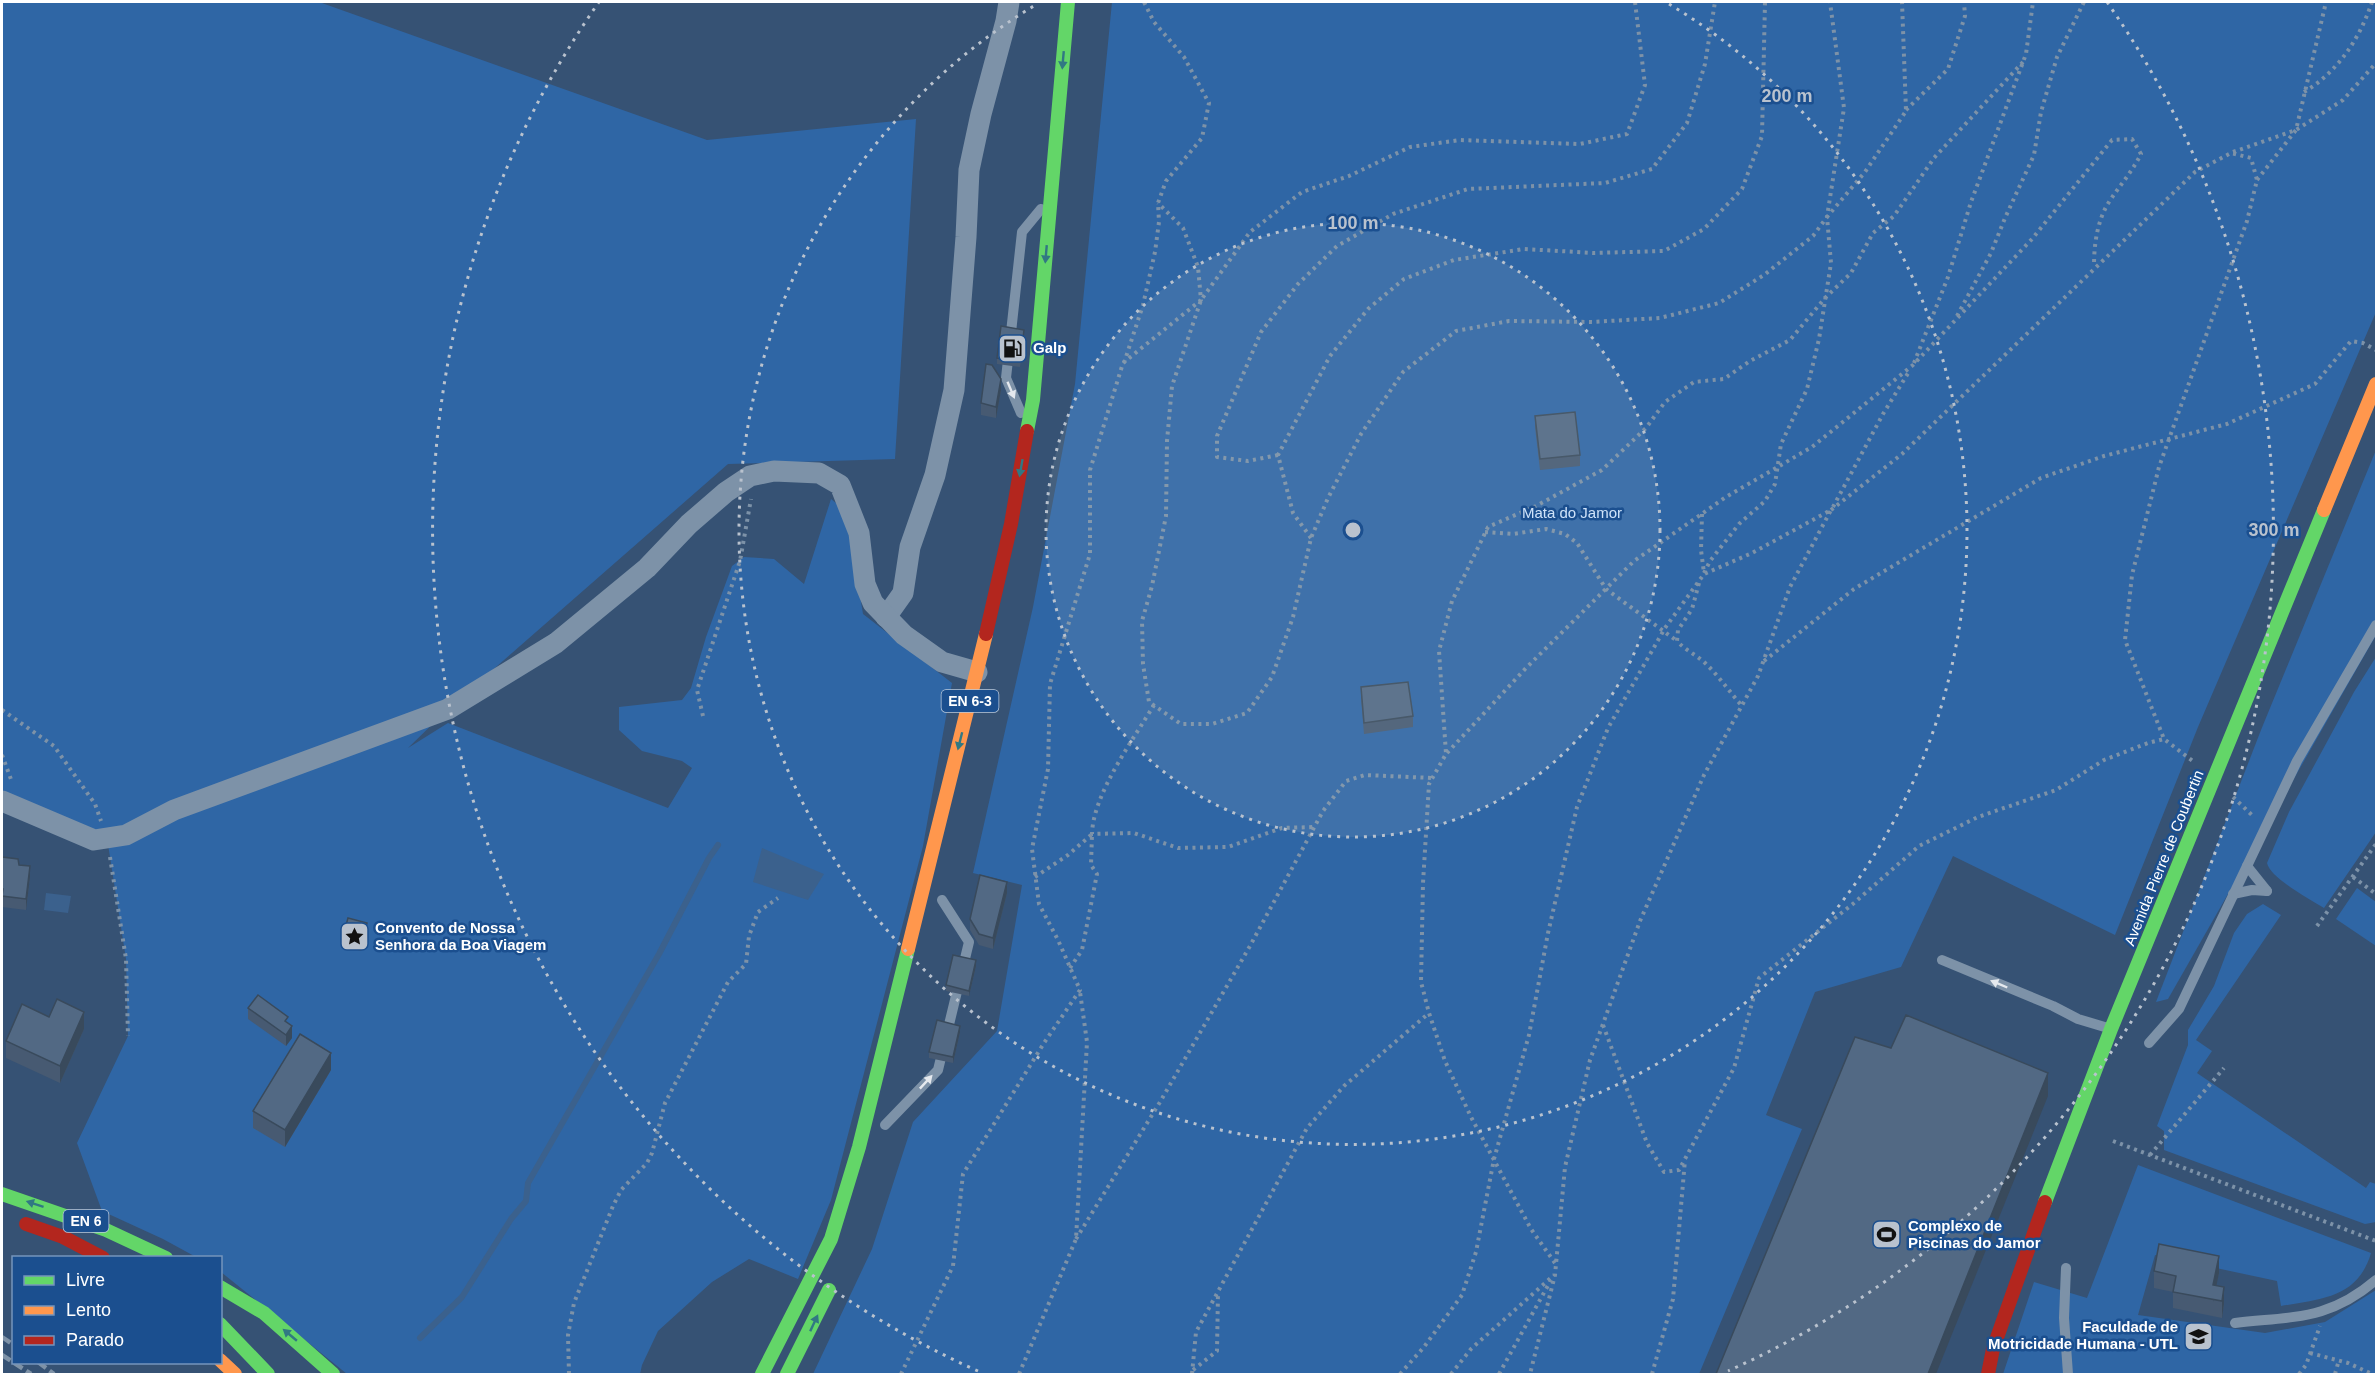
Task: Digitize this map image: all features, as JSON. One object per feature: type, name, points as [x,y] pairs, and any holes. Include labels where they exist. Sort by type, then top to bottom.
[{"type":"main road","name":"EN 6-3","points":[[762,1374],[831,1239],[859,1147],[977,672],[1011,524],[1033,400],[1068,2]]},
{"type":"main road","name":"Avenida Pierre de Coubertin","points":[[1988,1374],[1993,1349],[2024,1257],[2111,1029],[2376,384]]},
{"type":"main road","points":[[936,922],[943,894]]},
{"type":"main road","points":[[884,1130],[891,1102]]},
{"type":"main road","name":"EN 6","points":[[2,1194],[75,1217],[138,1242],[164,1256]]},
{"type":"main road","points":[[75,1217],[138,1256]]},
{"type":"main road","name":"EN 6","points":[[12,1219],[63,1237],[101,1256]]},
{"type":"main road","points":[[787,1374],[834,1280]]},
{"type":"main road","points":[[222,1288],[264,1313],[333,1374]]},
{"type":"main road","points":[[222,1326],[268,1374]]},
{"type":"main road","name":"Avenida Pierre de Coubertin","points":[[1980,1374],[1993,1349]]},
{"type":"main road","points":[[222,1362],[235,1374]]},
{"type":"street","points":[[886,617],[903,593],[910,547],[935,475],[954,390],[969,170],[1009,2]]},
{"type":"street","points":[[2,801],[94,840],[126,835],[174,810],[448,709],[556,643],[647,568],[689,524],[726,492],[750,476],[774,471],[819,473],[840,485],[859,533],[865,584],[873,603],[904,635],[942,662],[977,672]]},
{"type":"lane","points":[[1028,429],[1006,378],[1022,232],[1051,197]]},
{"type":"lane","points":[[2149,1043],[2179,1009],[2303,750],[2376,625]]},
{"type":"lane","points":[[2233,894],[2252,890],[2267,891],[2247,866]]},
{"type":"lane","points":[[884,1130],[938,1070],[969,942],[943,894]]},
{"type":"lane","points":[[1942,960],[2053,1006],[2078,1019],[2111,1029]]},
{"type":"lane","points":[[2066,1268],[2064,1318],[2068,1374]]},
{"type":"lane","points":[[2235,1323],[2292,1319],[2339,1307],[2376,1280]]},
{"type":"path","points":[[1076,1239],[1087,1042],[1080,990],[1039,904],[1032,849],[1048,769],[1050,684],[1090,554],[1090,470],[1143,305],[1155,252],[1159,222],[1158,203],[1166,181],[1202,138],[1209,104],[1184,57],[1154,22],[1144,2]]},
{"type":"path","points":[[1124,363],[1201,300],[1250,232],[1302,192],[1349,176],[1410,147],[1460,140],[1580,144],[1627,134],[1645,85],[1635,2]]},
{"type":"path","points":[[1278,455],[1248,461],[1217,457],[1217,436],[1261,332],[1298,284],[1337,246],[1384,219],[1468,189],[1605,183],[1652,169],[1687,123],[1705,64],[1715,2]]},
{"type":"path","points":[[1311,538],[1293,513],[1278,455],[1330,356],[1368,309],[1404,279],[1454,260],[1524,249],[1594,253],[1664,251],[1704,229],[1742,189],[1762,136],[1765,2]]},
{"type":"path","points":[[1400,1374],[1424,1347],[1462,1295],[1476,1252],[1494,1159],[1529,1035],[1548,933],[1577,807],[1608,728],[1664,631],[1704,574],[1710,561],[1739,524],[1765,501],[1774,484],[1781,444],[1807,389],[1819,339],[1831,263],[1827,217],[1844,108],[1830,2]]},
{"type":"path","points":[[1902,2],[1906,111]]},
{"type":"path","points":[[1158,203],[1183,228],[1198,267],[1201,300],[1172,386],[1167,441],[1166,516],[1152,586],[1142,621],[1143,664],[1149,702],[1181,724],[1212,724],[1248,713],[1272,677],[1293,617],[1311,538],[1328,498],[1362,434],[1403,372],[1456,331],[1509,321],[1593,322],[1660,318],[1719,303],[1764,275],[1813,236],[1865,172],[1906,111],[1948,69],[1965,16],[1964,2]]},
{"type":"path","points":[[1530,1374],[1555,1275],[1565,1167],[1590,1060],[1640,921],[1704,775],[1758,676],[1790,587],[1883,414],[1913,365],[1948,277],[1971,202],[2023,62],[2033,2]]},
{"type":"path","points":[[1954,322],[1991,254],[2034,155],[2041,112],[2056,57],[2084,2]]},
{"type":"path","points":[[2265,828],[2214,778],[2164,740],[2125,640],[2132,575],[2159,467],[2247,221],[2257,180],[2296,130],[2326,2]]},
{"type":"path","points":[[2304,92],[2317,84],[2344,55],[2358,35],[2372,2]]},
{"type":"path","points":[[1446,754],[1439,651],[1452,601],[1488,527],[1536,506],[1602,470],[1646,428],[1665,402],[1694,382],[1724,379],[1750,361],[1790,340],[1825,298],[1851,273],[1873,233],[1894,216],[1934,158],[2023,62]]},
{"type":"path","points":[[1704,574],[1752,553],[1832,510],[1902,454],[2195,172],[2231,153],[2296,130],[2343,100],[2376,63]]},
{"type":"path","points":[[1556,1263],[1531,1229],[1494,1159],[1445,1061],[1429,1014],[1421,981],[1429,784],[1446,754],[1526,668],[1634,561],[1702,514],[1812,447],[1913,365],[2032,239],[2112,140],[2132,140],[2141,154],[2132,173],[2108,204],[2095,240],[2094,267]]},
{"type":"path","points":[[2231,153],[2250,158],[2257,180]]},
{"type":"path","points":[[1763,661],[1854,589],[2041,478],[2104,456],[2227,424],[2315,384],[2350,340],[2363,343],[2376,350]]},
{"type":"path","points":[[702,716],[697,690],[740,561],[745,523],[755,484],[750,476]]},
{"type":"path","points":[[1702,514],[1701,550],[1704,574]]},
{"type":"path","points":[[1485,532],[1513,534],[1546,530],[1565,534],[1577,543],[1606,589],[1664,631],[1683,648],[1701,659],[1715,672],[1742,706]]},
{"type":"path","points":[[1677,641],[1678,630],[1692,609],[1700,579]]},
{"type":"path","points":[[1070,968],[1082,950],[1097,874],[1091,865],[1092,819],[1113,774],[1154,705]]},
{"type":"path","points":[[1603,1024],[1647,1143],[1664,1172],[1679,1170],[1734,1068],[1759,978],[1854,903],[1919,846],[1978,817],[2056,790],[2104,760],[2148,743],[2164,740]]},
{"type":"path","points":[[1018,1374],[1076,1239],[1160,1102],[1250,946],[1323,811],[1346,781],[1365,774],[1433,778]]},
{"type":"path","points":[[1035,877],[1068,855],[1092,834],[1134,833],[1178,848],[1228,847],[1282,828],[1314,827]]},
{"type":"path","points":[[2317,926],[2376,844]]},
{"type":"path","points":[[2353,877],[2376,894]]},
{"type":"path","points":[[569,1374],[568,1335],[574,1304],[613,1206],[621,1190],[647,1163],[652,1153],[665,1103],[728,982],[747,964],[749,936],[758,912],[778,898]]},
{"type":"path","points":[[901,1374],[952,1266],[963,1174],[1044,1043],[1080,990]]},
{"type":"path","points":[[1192,1373],[1196,1332],[1307,1128],[1344,1086],[1429,1014]]},
{"type":"path","points":[[2150,1155],[2224,1068]]},
{"type":"path","points":[[2113,1141],[2376,1241]]},
{"type":"path","points":[[1652,1374],[1673,1299],[1685,1158]]},
{"type":"path","points":[[1451,1374],[1471,1349],[1555,1275]]},
{"type":"path","points":[[1498,1374],[1555,1275]]},
{"type":"path","points":[[1192,1373],[1217,1351],[1218,1289]]},
{"type":"path","points":[[2299,1374],[2306,1365],[2325,1311]]},
{"type":"path","points":[[2310,1353],[2339,1360],[2372,1374]]},
{"type":"path","points":[[2335,1374],[2339,1360]]},
{"type":"green space","points":[[2,2],[319,2],[707,140],[916,119],[895,459],[728,464],[448,709],[408,748],[448,723],[668,808],[692,768],[682,761],[642,751],[619,730],[619,707],[682,700],[691,688],[706,637],[732,566],[744,557],[774,559],[804,584],[831,499],[846,511],[863,614],[952,683],[923,846],[831,1200],[798,1279],[749,1259],[712,1282],[658,1331],[640,1374],[347,1374],[222,1273],[222,1256],[194,1256],[102,1211],[77,1143],[128,1036],[126,959],[107,838],[2,801]]},
{"type":"green space","name":"Mata do Jamor","points":[[1112,2],[2376,2],[2376,312],[2198,727],[2115,935],[1953,856],[1901,967],[1815,992],[1766,1115],[1802,1129],[1699,1374],[813,1374],[872,1249],[913,1122],[997,1031],[1022,885],[973,873],[1033,607],[1075,384]]},
{"type":"green space","points":[[2376,450],[2376,635],[2168,999],[2156,1002],[2261,730]]},
{"type":"green space","points":[[2376,657],[2376,832],[2324,908],[2283,882],[2267,863],[2289,812],[2354,692]]},
{"type":"green space","points":[[2357,888],[2376,902],[2376,946],[2336,919]]},
{"type":"green space","points":[[2263,904],[2281,915],[2196,1040],[2212,1051],[2197,1073],[2366,1188],[2370,1182],[2376,1184],[2376,1222],[2365,1224],[2164,1150],[2164,1131],[2157,1126],[2188,1045],[2188,1030],[2214,986],[2234,933],[2247,914]]},
{"type":"green space","name":"Faculdade de Motricidade Humana - UTL","points":[[2138,1165],[2371,1253],[2365,1268],[2347,1288],[2324,1298],[2281,1306],[2277,1281],[2155,1255],[2138,1315],[2265,1333],[2325,1322],[2376,1290],[2376,1374],[2003,1374],[2034,1282],[2087,1298]]},
{"type":"shaded area","points":[[762,848],[824,874],[808,900],[753,882]]},
{"type":"shaded area","points":[[46,893],[71,896],[68,913],[44,910]]},
{"type":"building","points":[[1001,326],[1024,330],[1020,361],[997,358]]},
{"type":"building","points":[[986,364],[992,365],[1001,379],[996,407],[981,403]]},
{"type":"building","points":[[1575,412],[1580,455],[1540,459],[1535,416]]},
{"type":"building","points":[[1408,682],[1413,716],[1364,723],[1361,687]]},
{"type":"building","points":[[2,857],[18,859],[19,865],[30,866],[26,899],[2,896]]},
{"type":"building","points":[[980,875],[1007,882],[993,938],[979,934],[970,919]]},
{"type":"building","points":[[348,918],[367,923],[361,946],[342,940]]},
{"type":"building","points":[[953,955],[976,960],[969,991],[946,985]]},
{"type":"building","points":[[258,995],[288,1017],[285,1021],[292,1026],[286,1035],[248,1008]]},
{"type":"building","points":[[57,999],[84,1012],[60,1066],[6,1041],[22,1004],[49,1017]]},
{"type":"building","name":"Complexo de Piscinas do Jamor","points":[[1906,1015],[2048,1073],[1928,1374],[1716,1374],[1855,1037],[1891,1048]]},
{"type":"building","points":[[937,1020],[960,1026],[953,1057],[929,1052]]},
{"type":"building","points":[[300,1034],[331,1053],[285,1130],[253,1111]]},
{"type":"building","points":[[2159,1244],[2219,1256],[2213,1285],[2224,1287],[2222,1301],[2173,1292],[2176,1276],[2154,1271]]},
{"type":"waterway","points":[[420,1338],[462,1297],[511,1219],[526,1201],[528,1183],[659,954],[718,845]]},
{"type":"railway","points":[[2,1337],[12,1344]]},
{"type":"railway","points":[[2,1355],[12,1362]]},
{"type":"railway","points":[[16,1364],[31,1374]]},
{"type":"railway","points":[[41,1364],[54,1374]]},
{"type":"traffic: fast","points":[[1027,431],[1033,400],[1068,2]]},
{"type":"traffic: fast","points":[[2045,1202],[2111,1029],[2324,510]]},
{"type":"traffic: fast","points":[[762,1374],[831,1239],[859,1147],[908,949]]},
{"type":"traffic: fast","points":[[2,1194],[106,1230],[162,1256]]},
{"type":"traffic: fast","points":[[222,1288],[264,1313],[333,1374]]},
{"type":"traffic: fast","points":[[787,1374],[829,1290]]},
{"type":"traffic: fast","points":[[222,1326],[268,1374]]},
{"type":"traffic: slow","points":[[2324,510],[2376,384]]},
{"type":"traffic: slow","points":[[908,949],[986,634]]},
{"type":"traffic: slow","points":[[222,1362],[235,1374]]},
{"type":"traffic: jam","points":[[986,634],[1011,524],[1027,431]]},
{"type":"traffic: jam","points":[[1988,1374],[1993,1349],[2045,1202]]},
{"type":"traffic: jam","points":[[26,1224],[63,1237],[99,1256]]},
{"type":"place","name":"Galp","points":[[1012,348]]},
{"type":"place","name":"Convento de Nossa Senhora da Boa Viagem","points":[[354,937]]},
{"type":"place","name":"Complexo de Piscinas do Jamor","points":[[1887,1235]]},
{"type":"place","name":"Faculdade de Motricidade Humana - UTL","points":[[2199,1336]]}]
